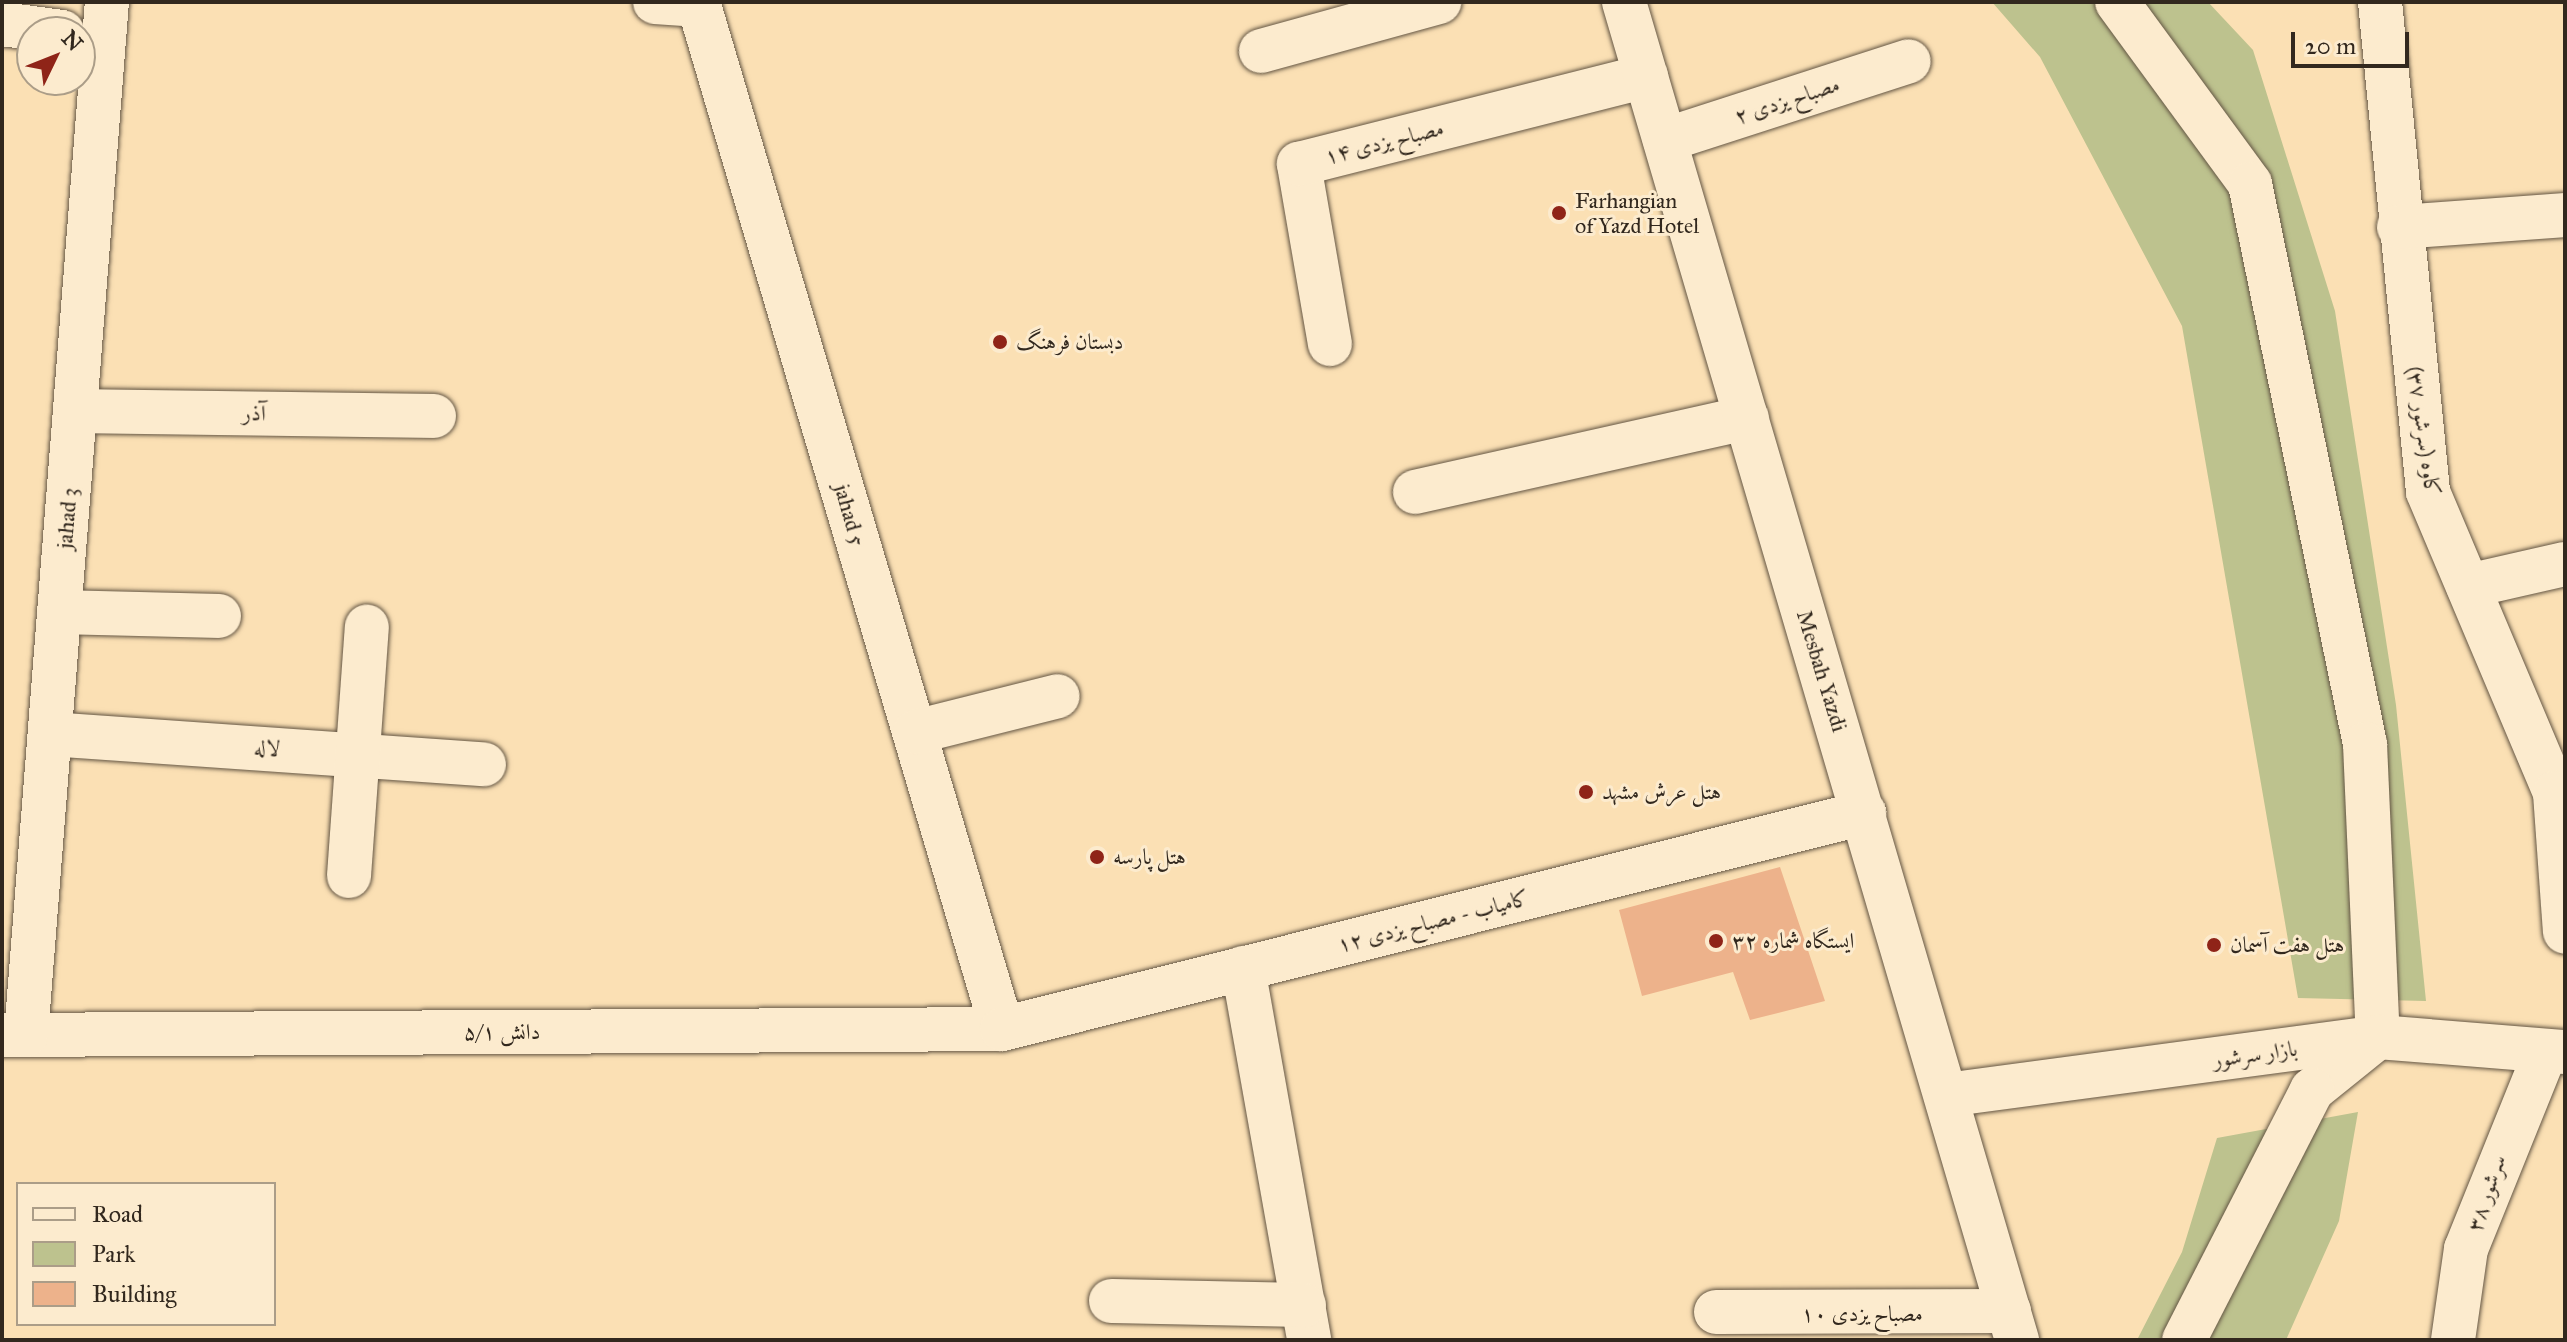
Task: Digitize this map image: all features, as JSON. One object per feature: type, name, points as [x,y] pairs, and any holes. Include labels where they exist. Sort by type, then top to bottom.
[{"type":"street","points":[[655,2],[699,3]]},
{"type":"street","points":[[1261,51],[1439,2]]},
{"type":"street","name":"Mesbah Yazdi","points":[[1624,2],[2013,1326]]},
{"type":"street","points":[[2117,2],[2250,184],[2365,744],[2378,1037],[2312,1090],[2184,1340]]},
{"type":"street","name":"کاوه (سرشور ۳۷)","points":[[2380,2],[2399,227],[2428,492],[2555,793],[2565,932]]},
{"type":"street","name":"jahad 5","points":[[699,3],[1002,1029]]},
{"type":"street","name":"مصباح یزدی ۲","points":[[1665,140],[1909,61]]},
{"type":"street","name":"مصباح یزدی ۱۴","points":[[1330,344],[1299,164],[1646,76]]},
{"type":"street","name":"jahad 3","points":[[14,1035],[50,734],[75,411],[86,96]]},
{"type":"street","points":[[2399,227],[2565,215]]},
{"type":"street","name":"آذر","points":[[75,411],[434,416]]},
{"type":"street","points":[[1415,492],[1747,418]]},
{"type":"street","points":[[2468,586],[2565,564]]},
{"type":"street","points":[[59,612],[219,616]]},
{"type":"street","points":[[349,876],[367,627]]},
{"type":"street","points":[[915,732],[1058,696]]},
{"type":"street","name":"لاله","points":[[50,734],[484,764]]},
{"type":"street","name":"کامیاب - مصباح یزدی ۱۲","points":[[1002,1029],[1864,813]]},
{"type":"street","points":[[1111,1301],[1306,1322],[1243,968]]},
{"type":"street","name":"دانش ۵/۱","points":[[14,1035],[1002,1029]]},
{"type":"street","name":"بازار سرشور","points":[[1946,1095],[2378,1037],[2555,1052]]},
{"type":"street","name":"سرشور ۳۸","points":[[2453,1340],[2466,1249],[2555,1052]]},
{"type":"street","name":"مصباح یزدی ۱۰","points":[[1716,1312],[2013,1326]]},
{"type":"green space","points":[[1992,2],[2208,2],[2253,50],[2335,311],[2396,705],[2426,1001],[2298,998],[2182,326],[2040,57]]},
{"type":"green space","points":[[2358,1112],[2339,1221],[2286,1340],[2137,1340],[2182,1252],[2217,1138]]},
{"type":"building","name":"ایستگاه شماره ۳۲","points":[[1780,867],[1825,1001],[1750,1020],[1733,972],[1642,996],[1619,910]]},
{"type":"place","name":"Farhangian of Yazd Hotel","points":[[1559,213]]},
{"type":"place","name":"دبستان فرهنگ","points":[[1000,342]]},
{"type":"place","name":"هتل عرش مشهد","points":[[1586,792]]},
{"type":"place","name":"هتل پارسه","points":[[1097,857]]},
{"type":"place","name":"ایستگاه شماره ۳۲","points":[[1716,941]]},
{"type":"place","name":"هتل هفت آسمان","points":[[2214,945]]}]
